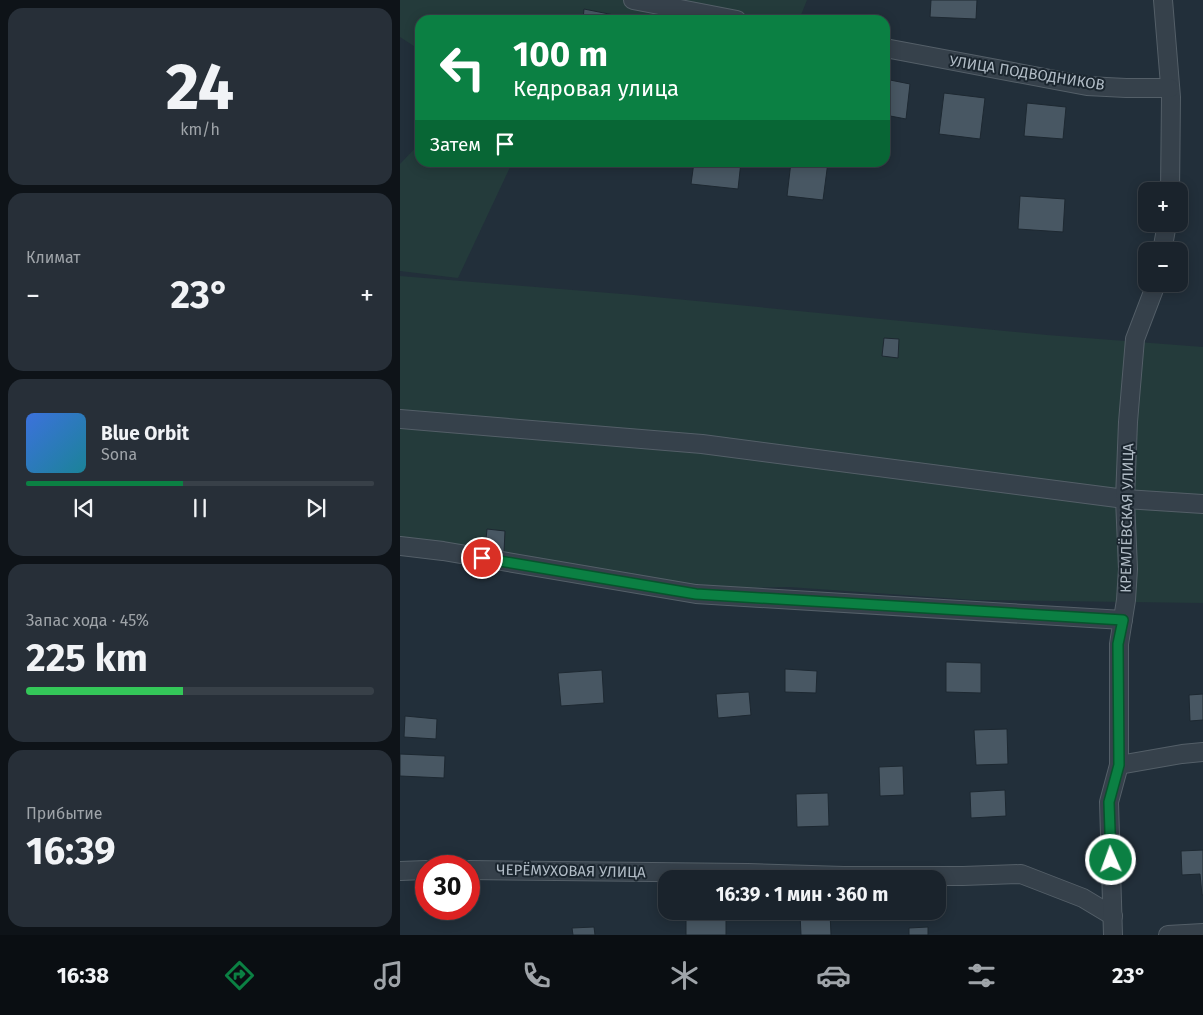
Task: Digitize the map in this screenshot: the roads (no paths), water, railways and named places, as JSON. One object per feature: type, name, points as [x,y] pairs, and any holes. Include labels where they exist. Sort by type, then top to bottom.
[{"type":"street","points":[[633,0],[711,15]]},
{"type":"street","points":[[1163,0],[1170,88],[1170,182]]},
{"type":"street","name":"УЛИЦА ПОДВОДНИКОВ","points":[[890,49],[1087,86],[1170,88]]},
{"type":"street","name":"КРЕМЛЁВСКАЯ УЛИЦА","points":[[1113,935],[1109,802],[1119,765],[1118,644],[1123,620],[1128,569],[1125,499],[1128,422],[1135,339],[1153,292]]},
{"type":"street","points":[[400,420],[702,444],[1125,499],[1203,504]]},
{"type":"street","points":[[400,546],[696,594],[1123,620]]},
{"type":"street","points":[[1119,765],[1203,752]]},
{"type":"street","points":[[400,871],[415,870]]},
{"type":"street","name":"ЧЕРЁМУХОВАЯ УЛИЦА","points":[[480,870],[844,876],[1021,874],[1083,898],[1113,916]]},
{"type":"street","points":[[1168,935],[1203,932]]}]
